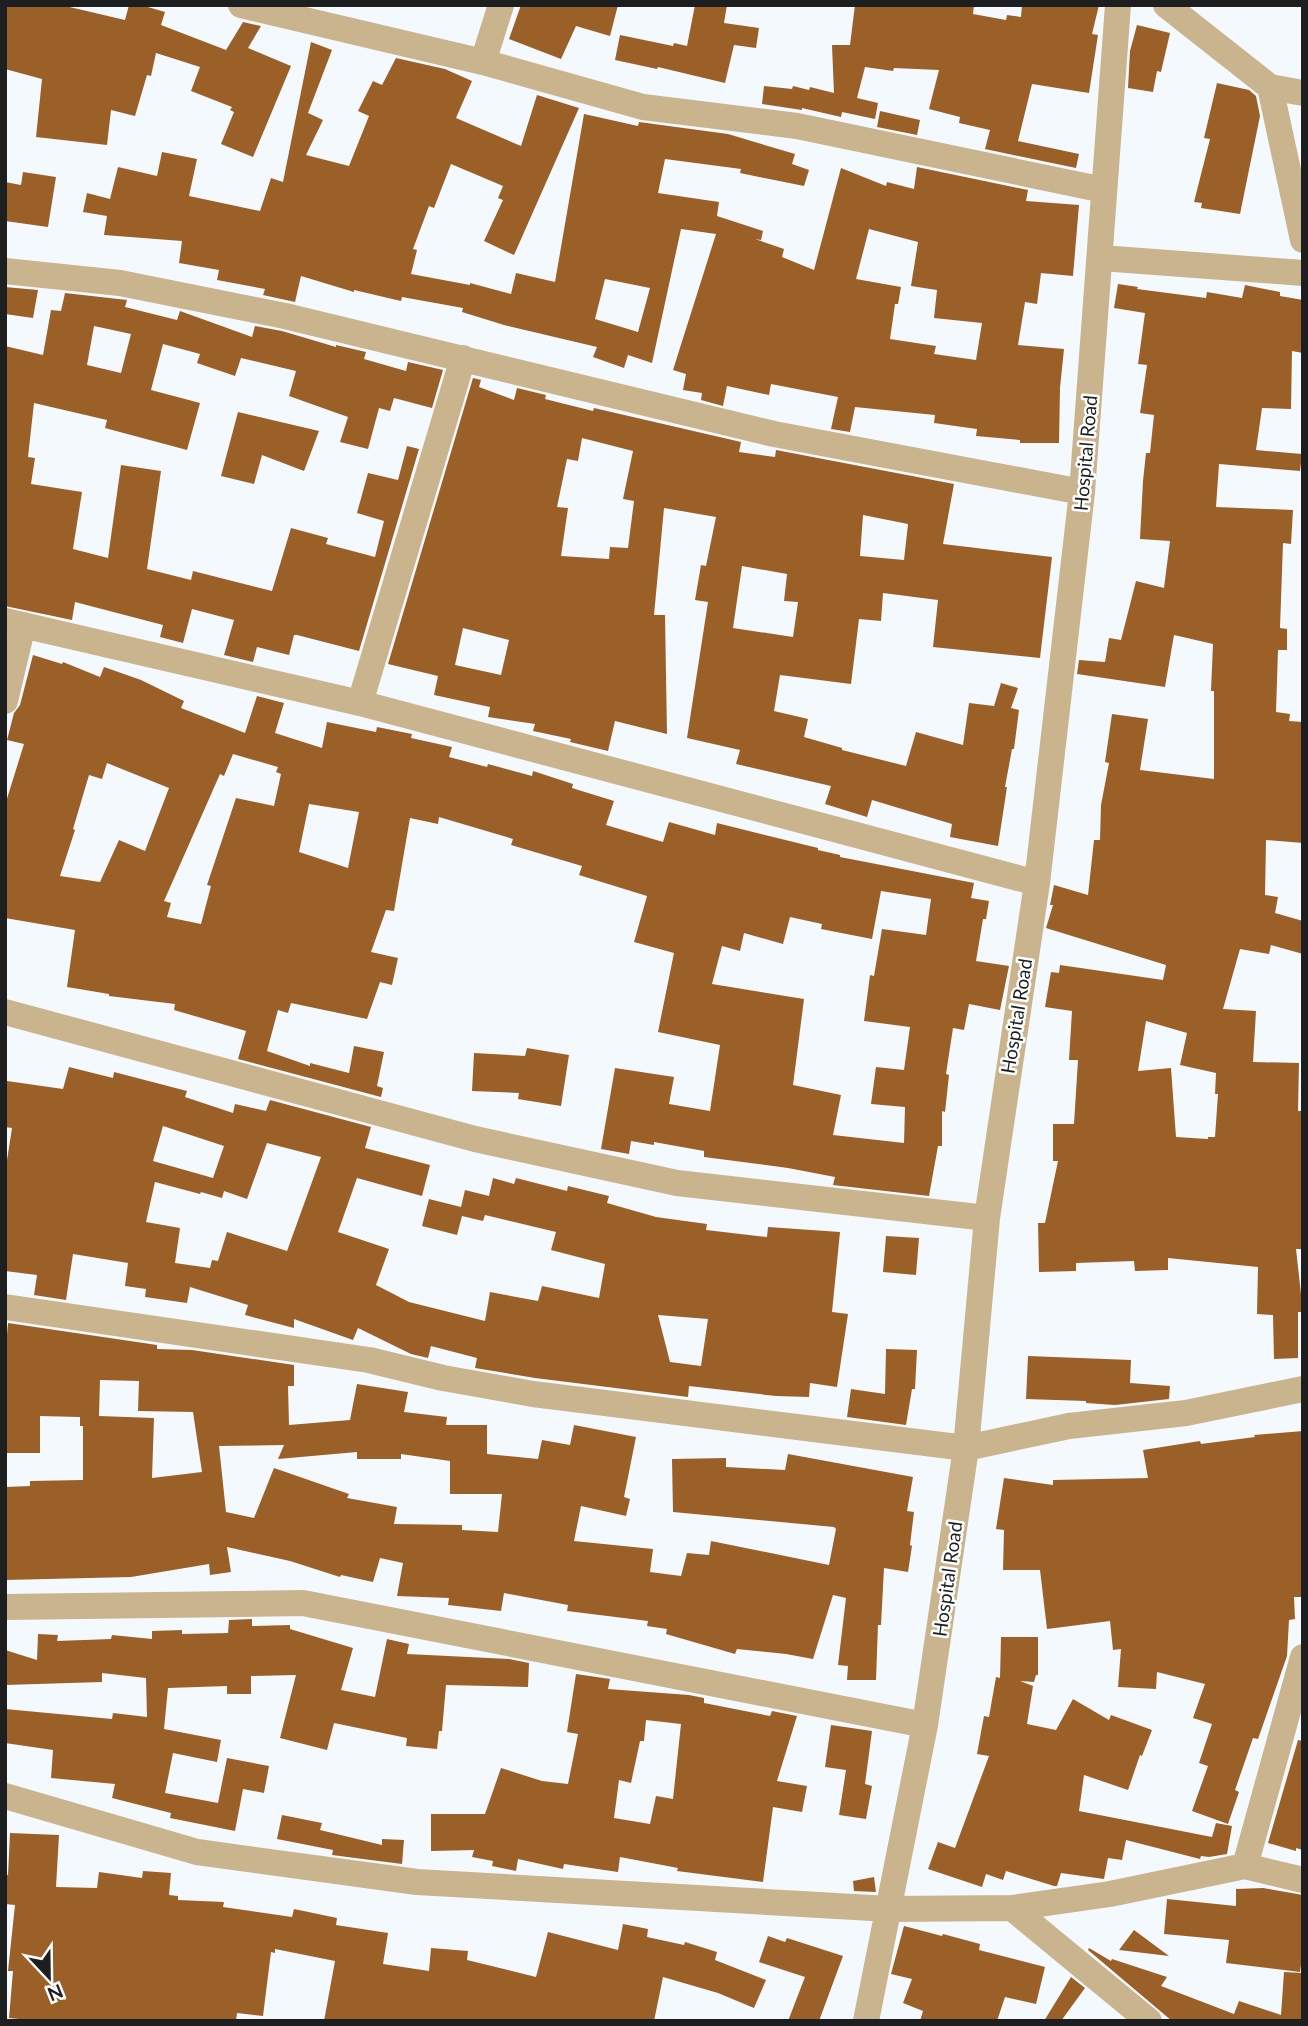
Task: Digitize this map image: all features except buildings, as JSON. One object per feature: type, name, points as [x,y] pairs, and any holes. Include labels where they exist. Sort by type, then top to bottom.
[{"type":"street","points":[[241,5],[483,62],[643,107],[797,126],[1104,190]]},
{"type":"street","points":[[483,62],[501,5]]},
{"type":"street","name":"Hospital Road","points":[[866,2021],[925,1725],[965,1448],[987,1218],[1037,883],[1083,492],[1118,5]]},
{"type":"street","points":[[1167,5],[1270,88],[1303,93]]},
{"type":"street","points":[[1270,88],[1303,240]]},
{"type":"street","points":[[1101,258],[1303,273]]},
{"type":"street","points":[[5,271],[120,283],[285,316],[774,434],[1083,492]]},
{"type":"street","points":[[360,703],[463,358]]},
{"type":"street","points":[[5,701],[14,623],[360,703],[1037,883]]},
{"type":"street","points":[[5,1012],[475,1139],[677,1183],[987,1218]]},
{"type":"street","points":[[5,1307],[369,1360],[443,1378],[533,1394],[965,1448],[1069,1426],[1186,1413],[1303,1389]]},
{"type":"street","points":[[5,1607],[303,1603],[925,1725]]},
{"type":"street","points":[[1245,1866],[1303,1657]]},
{"type":"street","points":[[6,1800],[197,1852],[417,1882],[889,1909],[1012,1908],[1110,1894],[1245,1866],[1303,1880]]},
{"type":"street","points":[[1012,1908],[1149,2021]]}]
